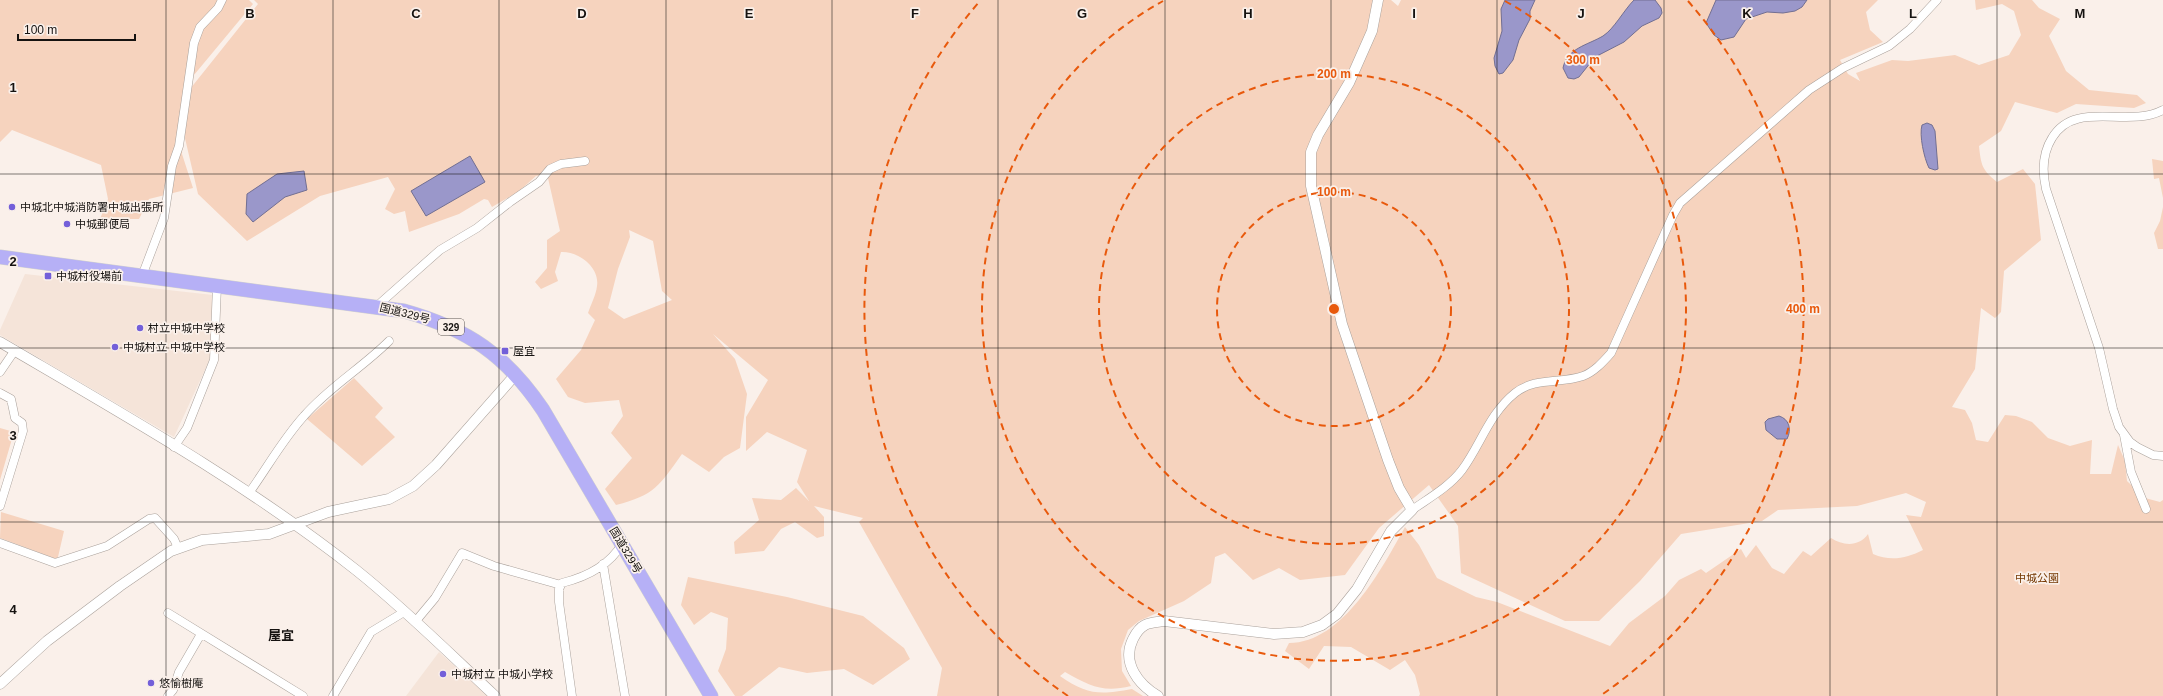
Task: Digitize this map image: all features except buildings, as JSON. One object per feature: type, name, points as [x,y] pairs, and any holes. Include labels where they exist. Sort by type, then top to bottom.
[{"type":"highway","name":"国道329号","points":[[0,257],[377,306],[404,311],[453,328],[497,355],[516,374],[543,410],[711,696]]},
{"type":"street","points":[[142,276],[164,218],[172,166],[179,146],[194,43],[200,27],[218,8],[222,0]]},
{"type":"street","points":[[1378,0],[1372,31],[1349,83],[1318,135],[1311,152],[1311,186],[1320,234],[1342,324],[1388,460],[1399,488],[1412,510]]},
{"type":"street","points":[[1158,696],[1147,689],[1131,667],[1129,656],[1130,645],[1139,630],[1146,624],[1164,621],[1274,634],[1303,632],[1322,625],[1337,614],[1358,589],[1391,531],[1412,510],[1452,482],[1462,469],[1493,416],[1516,392],[1534,383],[1583,376],[1600,365],[1611,353],[1673,215],[1690,192],[1809,90],[1843,68],[1889,46],[1910,29],[1937,0]]},
{"type":"street","points":[[2146,509],[2131,472],[2124,435],[2113,408],[2099,348],[2046,189],[2044,178],[2044,157],[2054,135],[2064,126],[2077,119],[2094,116],[2138,118],[2163,110]]},
{"type":"street","points":[[377,306],[440,250],[477,228],[510,202],[539,182],[550,169],[561,164],[585,161]]},
{"type":"street","points":[[174,447],[187,428],[214,360],[217,286]]},
{"type":"street","points":[[249,493],[303,416],[332,388],[374,357],[389,341]]},
{"type":"street","points":[[0,342],[249,493],[294,524],[357,571],[495,696]]},
{"type":"street","points":[[0,372],[15,350]]},
{"type":"street","points":[[0,684],[47,641],[155,561],[178,548],[202,540],[269,534],[328,512],[389,499],[413,486],[436,465],[516,374]]},
{"type":"street","points":[[0,392],[11,399],[15,418],[22,423],[23,431],[0,506]]},
{"type":"street","points":[[2124,435],[2130,442],[2145,451],[2163,456]]},
{"type":"street","points":[[0,543],[56,563],[107,546],[149,520],[155,518],[174,539],[178,548]]},
{"type":"street","points":[[415,622],[435,598],[462,553],[494,566],[561,585],[562,583],[584,577],[604,564],[616,553],[622,544]]},
{"type":"street","points":[[604,564],[625,696]]},
{"type":"street","points":[[561,585],[559,602],[572,696]]},
{"type":"street","points":[[333,696],[371,632],[404,612]]},
{"type":"street","points":[[168,613],[303,696]]},
{"type":"street","points":[[168,696],[173,690],[179,672],[201,634]]},
{"type":"shaded area","points":[[1505,0],[1535,0],[1530,11],[1530,19],[1519,40],[1513,60],[1503,73],[1499,74],[1495,66],[1494,58],[1502,31],[1501,9]]},
{"type":"shaded area","points":[[1634,0],[1655,0],[1661,8],[1662,13],[1659,18],[1642,26],[1624,42],[1595,57],[1579,77],[1574,79],[1568,78],[1563,68],[1565,61],[1573,51],[1607,33]]},
{"type":"shaded area","points":[[1716,0],[1807,0],[1802,7],[1795,11],[1783,13],[1767,12],[1746,19],[1734,37],[1721,40],[1714,35],[1706,23]]},
{"type":"shaded area","points":[[1927,123],[1932,125],[1935,131],[1938,169],[1935,170],[1929,168],[1922,146],[1921,129],[1922,125]]},
{"type":"shaded area","points":[[470,156],[485,182],[426,216],[411,191]]},
{"type":"shaded area","points":[[304,171],[307,190],[285,197],[253,222],[246,214],[247,194],[277,174]]},
{"type":"shaded area","name":"中城村立 中城中学校","points":[[25,274],[213,295],[210,359],[174,437],[0,335],[0,330]]},
{"type":"shaded area","points":[[1779,416],[1785,419],[1789,425],[1789,435],[1787,439],[1777,439],[1766,430],[1765,422],[1768,419]]},
{"type":"shaded area","name":"中城村立 中城小学校","points":[[439,652],[488,696],[406,696]]},
{"type":"green space","points":[[0,0],[249,0],[253,4],[184,87],[182,154],[193,188],[149,199],[139,219],[100,219],[108,199],[101,165],[12,130],[0,142]]},
{"type":"green space","name":"中城公園","points":[[254,0],[1391,0],[1398,6],[1401,0],[1878,0],[1866,12],[1870,30],[1883,42],[1840,60],[1848,74],[1860,81],[1856,73],[1892,60],[1908,61],[1955,55],[1979,65],[2009,55],[2021,35],[2014,11],[2002,4],[1976,10],[1975,0],[2032,0],[2039,8],[2060,19],[2049,36],[2066,71],[2089,90],[2137,95],[2146,103],[2134,108],[2076,104],[2057,113],[2015,102],[2001,131],[1979,146],[1983,167],[1997,182],[2023,169],[2035,184],[2041,240],[2004,271],[2001,312],[1995,318],[1981,308],[1975,369],[1952,407],[1965,410],[1972,423],[1976,440],[1988,442],[2005,415],[2016,416],[2032,422],[2048,438],[2070,446],[2092,440],[2090,474],[2111,474],[2118,445],[2125,461],[2127,481],[2145,498],[2160,502],[2163,500],[2163,696],[1419,696],[1420,694],[1415,675],[1405,660],[1390,670],[1351,647],[1324,646],[1309,669],[1285,651],[1289,643],[1309,640],[1327,631],[1343,617],[1359,600],[1372,582],[1405,527],[1419,545],[1437,578],[1476,597],[1497,602],[1610,646],[1629,623],[1665,596],[1679,580],[1701,569],[1706,573],[1741,549],[1746,558],[1756,545],[1772,568],[1784,574],[1803,551],[1811,556],[1831,538],[1841,543],[1851,544],[1860,541],[1868,534],[1873,554],[1886,558],[1905,557],[1923,550],[1906,515],[1921,517],[1926,502],[1906,493],[1857,506],[1778,510],[1762,521],[1681,534],[1640,581],[1599,621],[1565,621],[1461,573],[1458,526],[1429,485],[1379,528],[1345,575],[1300,580],[1279,568],[1253,580],[1225,553],[1215,557],[1211,583],[1184,601],[1139,621],[1128,630],[1121,649],[1122,671],[1131,686],[1112,689],[1104,688],[1089,684],[1065,672],[1060,676],[1078,687],[1094,692],[1102,693],[1132,689],[1143,696],[937,696],[942,668],[859,522],[863,518],[814,506],[824,517],[824,536],[817,538],[795,522],[781,529],[764,551],[735,554],[734,542],[759,520],[752,498],[781,500],[796,488],[809,501],[797,482],[807,450],[767,432],[746,451],[746,417],[768,380],[713,334],[735,359],[747,394],[740,448],[724,457],[709,472],[682,454],[655,488],[640,497],[616,505],[605,489],[632,458],[611,433],[623,416],[619,400],[585,403],[568,397],[556,379],[581,350],[595,320],[588,313],[595,296],[597,286],[595,273],[581,257],[568,252],[561,252],[555,272],[558,281],[541,289],[535,282],[547,268],[547,240],[560,231],[548,178],[542,175],[536,176],[518,192],[492,207],[488,200],[484,199],[459,214],[409,232],[405,211],[394,214],[385,209],[395,189],[388,177],[320,196],[247,241],[198,194],[184,134],[190,89],[258,4]],"holes":[[[629,230],[653,241],[662,291],[672,300],[624,319],[608,308],[618,269],[630,237]]]},
{"type":"green space","points":[[2152,159],[2163,161],[2163,198],[2159,178],[2154,179]]},
{"type":"green space","points":[[2163,207],[2163,249],[2158,249],[2154,233],[2160,221]]},
{"type":"green space","points":[[354,378],[383,408],[375,417],[395,437],[362,466],[307,419]]},
{"type":"green space","points":[[0,428],[14,432],[0,480]]},
{"type":"green space","points":[[1,512],[64,531],[58,557],[56,559],[0,538]]},
{"type":"green space","points":[[688,577],[787,597],[863,616],[904,648],[910,659],[873,685],[844,669],[807,673],[779,667],[742,696],[735,696],[718,671],[726,649],[728,618],[711,612],[694,625],[681,605]]},
{"type":"place","name":"中城北中城消防署中城出張所","points":[[12,207]]},
{"type":"place","name":"中城郵便局","points":[[67,224]]},
{"type":"place","name":"中城村役場前","points":[[48,276]]},
{"type":"place","name":"村立中城中学校","points":[[140,328]]},
{"type":"place","name":"中城村立 中城中学校","points":[[115,347]]},
{"type":"place","name":"屋宜","points":[[505,351]]},
{"type":"place","name":"中城村立 中城小学校","points":[[443,674]]},
{"type":"place","name":"悠愉樹庵","points":[[151,683]]},
{"type":"district","name":"屋宜","points":[[281,635]]}]
